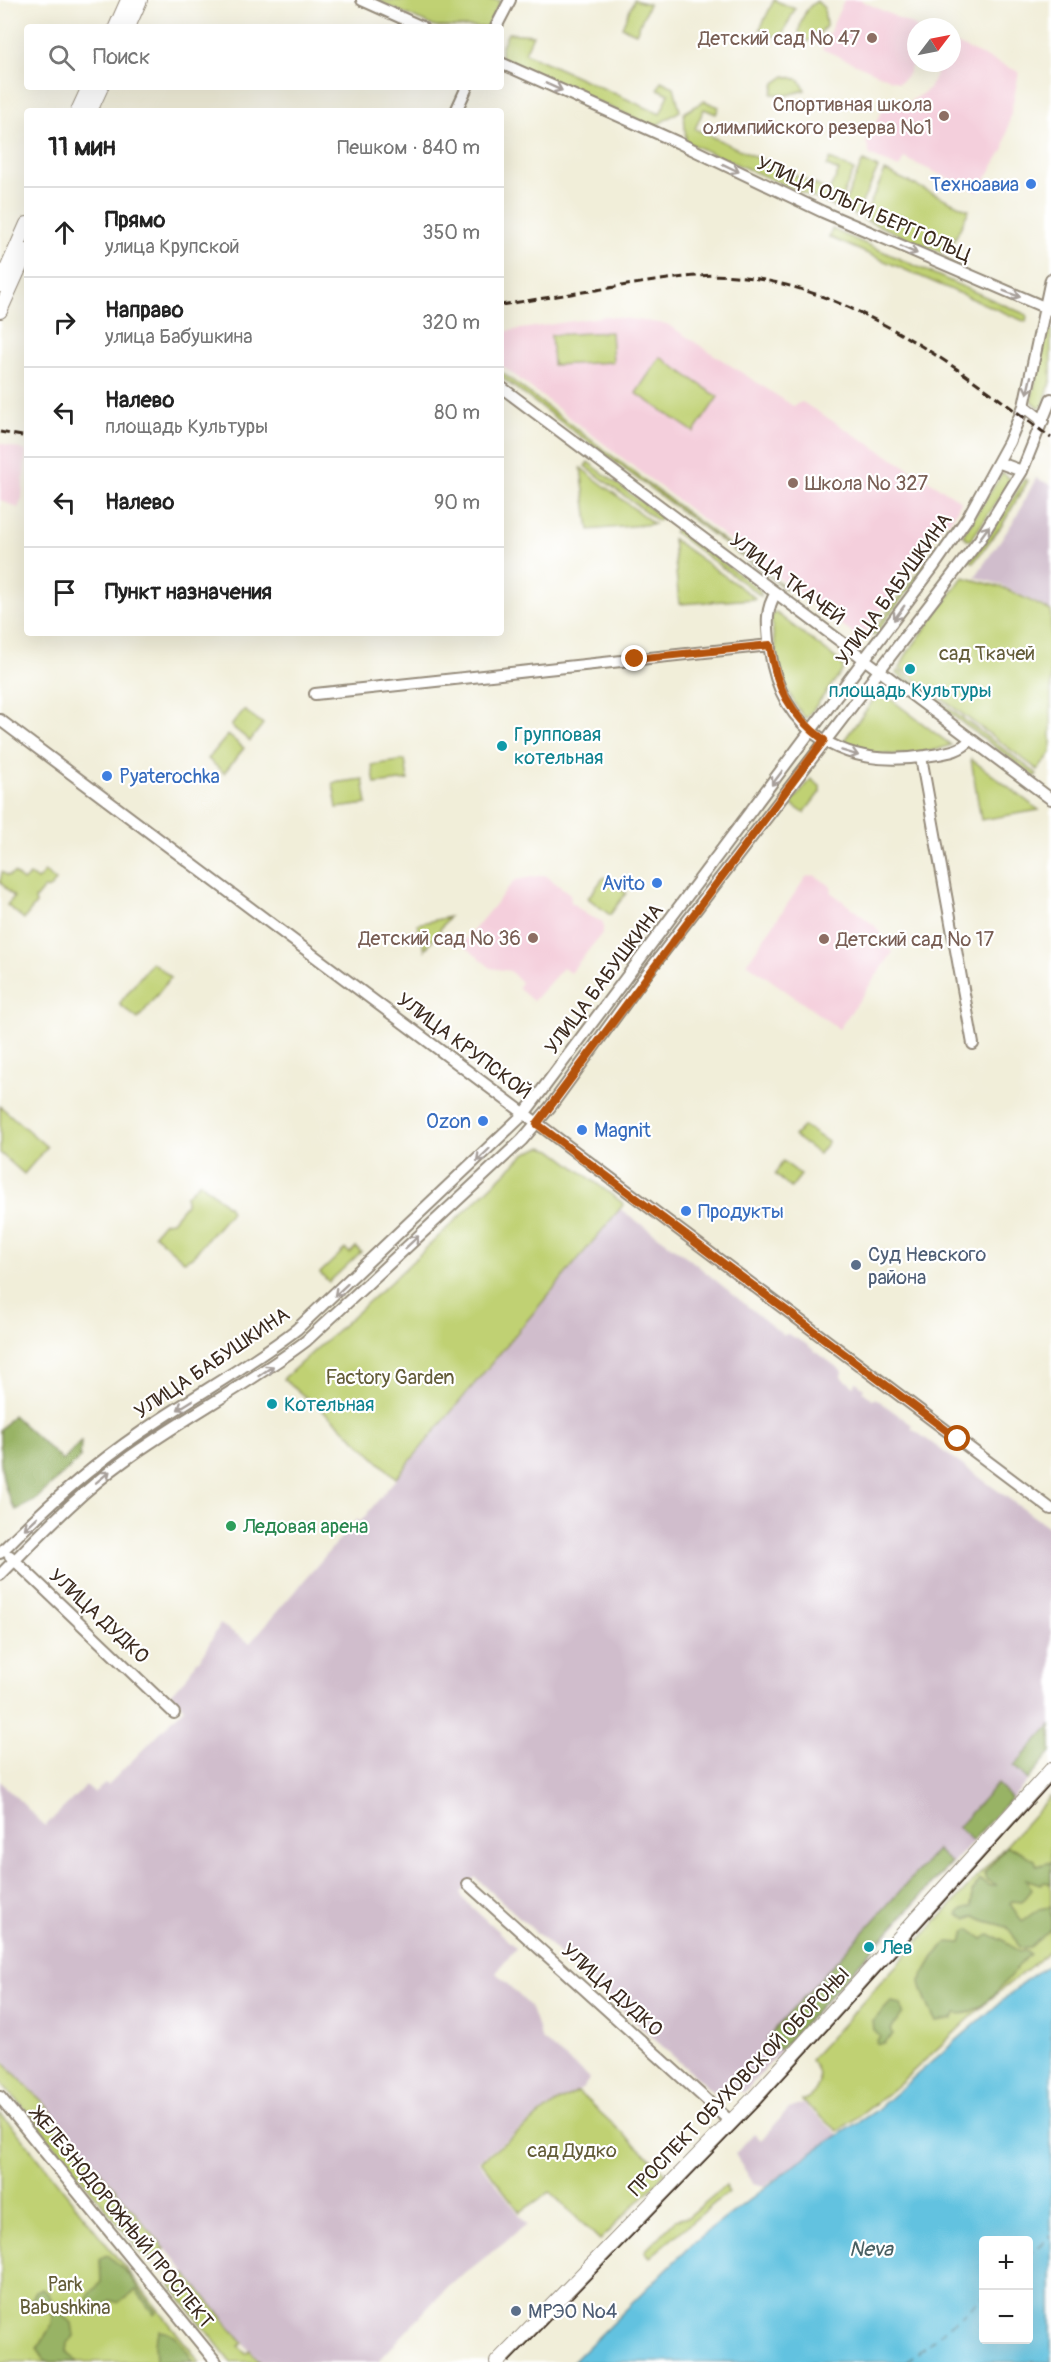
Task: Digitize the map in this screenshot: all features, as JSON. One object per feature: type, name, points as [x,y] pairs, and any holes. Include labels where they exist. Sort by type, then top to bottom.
[{"type":"main road","points":[[117,24],[128,0]]},
{"type":"main road","points":[[129,24],[140,0]]},
{"type":"main road","points":[[79,108],[88,90]]},
{"type":"main road","points":[[91,108],[100,90]]},
{"type":"main road","points":[[0,285],[24,231]]},
{"type":"main road","points":[[0,311],[24,258]]},
{"type":"main road","name":"ПРОСПЕКТ ОБУХОВСКОЙ ОБОРОНЫ","points":[[497,2362],[731,2122],[913,1925],[1051,1770]]},
{"type":"street","points":[[362,0],[415,24]]},
{"type":"street","points":[[498,24],[510,0]]},
{"type":"street","name":"УЛИЦА ОЛЬГИ БЕРГГОЛЬЦ","points":[[504,64],[677,142],[823,213],[1049,309]]},
{"type":"street","points":[[457,108],[466,90]]},
{"type":"street","name":"УЛИЦА БАБУШКИНА","points":[[1,1549],[98,1463],[142,1431],[261,1357],[297,1329],[524,1114],[865,660],[968,517],[1000,463],[1024,406],[1049,309],[1051,279]]},
{"type":"street","name":"УЛИЦА ТКАЧЕЙ","points":[[504,389],[1051,799]]},
{"type":"street","name":"УЛИЦА БАБУШКИНА","points":[[0,1575],[79,1497],[123,1461],[269,1369],[306,1341],[537,1124],[824,740],[980,538],[1022,471],[1051,399]]},
{"type":"street","points":[[1024,406],[1043,421]]},
{"type":"street","points":[[1000,463],[1022,471]]},
{"type":"street","points":[[776,593],[768,604],[772,662],[783,695],[791,709],[824,740],[842,751],[887,760],[921,757],[959,749],[965,747],[971,739]]},
{"type":"street","points":[[315,694],[770,645]]},
{"type":"street","name":"УЛИЦА КРУПСКОЙ","points":[[0,720],[1051,1509]]},
{"type":"street","points":[[921,757],[973,1044]]},
{"type":"street","name":"УЛИЦА ДУДКО","points":[[1,1549],[174,1713]]},
{"type":"street","name":"УЛИЦА ДУДКО","points":[[468,1884],[731,2122]]},
{"type":"street","name":"ЖЕЛЕЗНОДОРОЖНЫЙ ПРОСПЕКТ","points":[[0,2097],[216,2362]]},
{"type":"shaded area","name":"Детский сад № 47","points":[[844,0],[860,0],[907,22],[909,72],[899,83],[822,49]]},
{"type":"shaded area","name":"Спортивная школа олимпийского резерва №1","points":[[961,46],[1019,72],[1004,148],[978,192],[904,158],[899,168],[870,155],[866,141],[888,99],[903,106],[929,89],[937,72],[961,72]]},
{"type":"shaded area","name":"Школа № 327","points":[[606,316],[667,324],[793,406],[802,402],[961,501],[948,523],[945,521],[862,637],[857,637],[504,367],[504,332]]},
{"type":"shaded area","points":[[0,443],[24,450],[24,475],[22,499],[18,508],[0,500]]},
{"type":"shaded area","points":[[1036,478],[1051,485],[1051,610],[999,584],[975,577],[1015,519]]},
{"type":"shaded area","name":"Детский сад № 36","points":[[545,875],[570,894],[571,902],[587,915],[603,922],[603,932],[570,973],[563,968],[533,1001],[518,988],[521,982],[510,971],[491,968],[462,944],[515,880]]},
{"type":"shaded area","name":"Детский сад № 17","points":[[814,875],[831,886],[832,893],[875,926],[893,952],[839,1029],[747,963],[806,877]]},
{"type":"shaded area","points":[[620,1209],[687,1257],[783,1335],[788,1334],[803,1342],[842,1371],[841,1377],[853,1386],[856,1382],[864,1388],[862,1391],[873,1400],[875,1398],[912,1425],[911,1428],[1051,1529],[1051,1725],[1032,1747],[1029,1780],[743,2093],[728,2080],[715,2094],[475,1877],[461,1893],[463,1899],[516,1948],[496,1973],[530,2006],[542,2040],[590,2078],[582,2089],[556,2102],[478,2161],[527,2224],[445,2289],[378,2362],[260,2362],[41,2099],[0,2058],[0,1781],[45,1826],[86,1786],[94,1793],[105,1783],[108,1785],[184,1708],[171,1694],[189,1674],[196,1661],[200,1660],[220,1624],[250,1643],[357,1519],[360,1522]]},
{"type":"shaded area","points":[[803,2104],[839,2135],[765,2186],[753,2183],[735,2154],[754,2133],[761,2140],[789,2109]]},
{"type":"green space","points":[[375,0],[501,0],[489,24],[428,24]]},
{"type":"green space","points":[[634,0],[649,4],[636,33],[622,27]]},
{"type":"green space","points":[[774,0],[795,9],[780,39],[760,29]]},
{"type":"green space","points":[[817,1],[824,8],[826,26],[814,40],[799,42],[802,18]]},
{"type":"green space","points":[[508,33],[533,35],[525,53],[660,114],[669,94],[658,89],[661,81],[674,87],[680,111],[654,127],[504,60],[504,42]]},
{"type":"green space","points":[[785,76],[800,80],[805,90],[788,95],[772,94],[775,83]]},
{"type":"green space","points":[[704,101],[719,107],[716,114],[704,109],[695,129],[829,191],[839,171],[827,166],[830,159],[854,170],[837,208],[686,142],[684,113]]},
{"type":"green space","points":[[863,161],[878,168],[856,216],[842,208]]},
{"type":"green space","points":[[885,171],[969,210],[947,255],[863,219]]},
{"type":"green space","points":[[832,229],[1027,315],[1026,322],[829,237]]},
{"type":"green space","points":[[1051,329],[1051,380],[1043,407],[1039,408],[1031,400],[1047,331]]},
{"type":"green space","points":[[611,332],[613,362],[553,365],[551,335]]},
{"type":"green space","points":[[660,357],[718,397],[694,432],[636,393]]},
{"type":"green space","points":[[504,374],[788,589],[504,379]]},
{"type":"green space","points":[[588,462],[661,517],[658,521],[585,466]]},
{"type":"green space","points":[[581,468],[654,524],[589,530]]},
{"type":"green space","points":[[1003,472],[1011,481],[971,540],[968,540],[963,535]]},
{"type":"green space","points":[[1024,479],[1028,481],[1002,525],[974,562],[970,561],[1005,512]]},
{"type":"green space","points":[[964,512],[966,513],[874,636],[871,634]]},
{"type":"green space","points":[[677,529],[760,590],[761,596],[674,532]]},
{"type":"green space","points":[[673,539],[755,598],[755,599],[679,604]]},
{"type":"green space","name":"сад Ткачей","points":[[963,577],[1004,588],[1051,611],[1051,753],[1038,770],[900,668],[906,655]]},
{"type":"green space","points":[[775,612],[842,663],[843,670],[806,719],[790,695],[781,671],[771,617]]},
{"type":"green space","points":[[898,670],[1037,774],[1035,777],[896,673]]},
{"type":"green space","points":[[880,691],[951,745],[925,752],[896,755],[868,752],[842,743]]},
{"type":"green space","points":[[244,710],[263,724],[250,741],[231,726]]},
{"type":"green space","points":[[228,735],[244,748],[224,773],[208,759]]},
{"type":"green space","points":[[971,759],[1039,810],[981,820]]},
{"type":"green space","points":[[405,760],[408,780],[375,784],[372,765]]},
{"type":"green space","points":[[363,779],[367,804],[337,808],[333,783]]},
{"type":"green space","points":[[811,779],[820,786],[820,792],[804,813],[791,804]]},
{"type":"green space","points":[[2,872],[8,876],[14,873],[23,881],[30,875],[37,880],[45,872],[56,881],[49,889],[44,888],[35,899],[36,904],[24,919],[7,905],[14,897],[0,882]]},
{"type":"green space","points":[[604,877],[626,893],[610,915],[588,898]]},
{"type":"green space","points":[[449,917],[425,950],[417,924]]},
{"type":"green space","points":[[152,962],[171,977],[138,1019],[119,1004]]},
{"type":"green space","points":[[0,1106],[47,1147],[24,1174],[0,1153]]},
{"type":"green space","points":[[804,1126],[828,1142],[819,1154],[794,1136]]},
{"type":"green space","name":"Factory Garden","points":[[542,1147],[552,1150],[624,1204],[396,1478],[339,1424],[283,1379],[395,1278],[526,1153]]},
{"type":"green space","points":[[783,1161],[801,1175],[791,1188],[775,1174]]},
{"type":"green space","points":[[200,1182],[229,1207],[231,1212],[192,1257],[184,1261],[154,1234],[164,1222],[172,1221],[186,1204],[186,1196]]},
{"type":"green space","points":[[356,1247],[361,1252],[329,1282],[320,1273],[345,1249],[350,1253]]},
{"type":"green space","points":[[13,1415],[63,1461],[81,1441],[80,1458],[34,1501],[16,1510],[4,1482],[0,1450],[0,1430]]},
{"type":"green space","points":[[1051,1725],[1051,1752],[1028,1780],[1014,1766]]},
{"type":"green space","points":[[997,1784],[1011,1798],[972,1841],[958,1827]]},
{"type":"green space","points":[[1051,1796],[1051,1949],[992,1998],[895,2087],[838,2131],[802,2101],[813,2093],[818,2083],[819,2077],[810,2060]]},
{"type":"green space","points":[[1006,1847],[1013,1848],[1035,1860],[1037,1866],[1051,1862],[1051,1884],[1045,1882],[1040,1884],[1026,1879],[1032,1890],[1022,1902],[1012,1901],[1010,1904],[1022,1921],[1039,1909],[1051,1907],[1051,1929],[1030,1947],[1019,1948],[1015,1938],[1006,1927],[975,1916],[967,1919],[958,1916],[960,1911],[972,1907],[972,1892],[980,1880],[990,1886],[996,1885],[986,1880],[984,1874]]},
{"type":"green space","points":[[937,1850],[951,1863],[780,2050],[767,2038]]},
{"type":"green space","points":[[969,1929],[983,1939],[989,1935],[1002,1939],[1019,1952],[1026,1950],[1030,1954],[987,2002],[966,2013],[956,2013],[952,2019],[936,2021],[926,2001],[920,1981],[934,1957],[948,1942],[961,1943],[965,1932]]},
{"type":"green space","points":[[891,2002],[901,2004],[903,2013],[891,2029],[893,2034],[883,2044],[878,2044],[876,2042],[880,2036],[874,2030],[873,2021]]},
{"type":"green space","points":[[0,2059],[43,2102],[165,2249],[149,2258],[143,2255],[27,2111],[0,2082]]},
{"type":"green space","name":"сад Дудко","points":[[578,2092],[666,2173],[600,2240],[550,2192],[520,2212],[481,2161],[556,2103]]},
{"type":"green space","name":"Park Babushkina","points":[[0,2113],[18,2133],[200,2362],[0,2362]]},
{"type":"green space","points":[[726,2185],[728,2192],[650,2257],[645,2251],[675,2220],[688,2217]]},
{"type":"green space","points":[[108,2255],[128,2274],[156,2312],[153,2314],[136,2290],[119,2303],[110,2300],[95,2315],[87,2308],[89,2295],[101,2282],[100,2258]]},
{"type":"green space","points":[[186,2274],[243,2342],[239,2346],[246,2353],[250,2350],[260,2362],[231,2362],[171,2286]]},
{"type":"green space","points":[[42,2289],[49,2294],[54,2306],[72,2323],[74,2336],[68,2343],[67,2351],[77,2362],[45,2362],[38,2348],[52,2324],[53,2315],[31,2300],[36,2292]]},
{"type":"green space","points":[[160,2331],[176,2338],[193,2361],[156,2362],[155,2343]]},
{"type":"water","name":"Neva","points":[[1051,1963],[1051,2362],[573,2362],[693,2243],[809,2154],[874,2112],[1026,1980]]},
{"type":"ferry route","points":[[1033,2252],[1051,2236]]},
{"type":"ferry route","points":[[907,2362],[979,2300]]},
{"type":"tram line","points":[[509,2362],[761,2103],[1051,1783]]},
{"type":"railway","points":[[504,305],[694,276],[735,276],[778,283],[821,296],[903,335],[980,385],[1051,438]]},
{"type":"railway","points":[[0,432],[24,436]]},
{"type":"place","name":"Детский сад № 47","points":[[872,38]]},
{"type":"place","name":"Спортивная школа олимпийского резерва №1","points":[[944,116]]},
{"type":"place","name":"Техноавиа","points":[[1031,184]]},
{"type":"place","name":"Школа № 327","points":[[793,483]]},
{"type":"place","name":"площадь Культуры","points":[[910,669]]},
{"type":"place","name":"Групповая котельная","points":[[502,746]]},
{"type":"place","name":"Pyaterochka","points":[[107,776]]},
{"type":"place","name":"Avito","points":[[657,883]]},
{"type":"place","name":"Детский сад № 36","points":[[533,938]]},
{"type":"place","name":"Детский сад № 17","points":[[824,939]]},
{"type":"place","name":"Ozon","points":[[483,1121]]},
{"type":"place","name":"Magnit","points":[[582,1130]]},
{"type":"place","name":"Продукты","points":[[686,1211]]},
{"type":"place","name":"Суд Невского района","points":[[856,1265]]},
{"type":"place","name":"Котельная","points":[[272,1404]]},
{"type":"place","name":"Ледовая арена","points":[[231,1526]]},
{"type":"place","name":"Лев","points":[[869,1947]]},
{"type":"place","name":"МРЭО №4","points":[[516,2311]]},
{"type":"route","points":[[635,659],[770,645],[772,662],[783,695],[804,725],[824,740],[646,975],[537,1124],[958,1439]]}]
